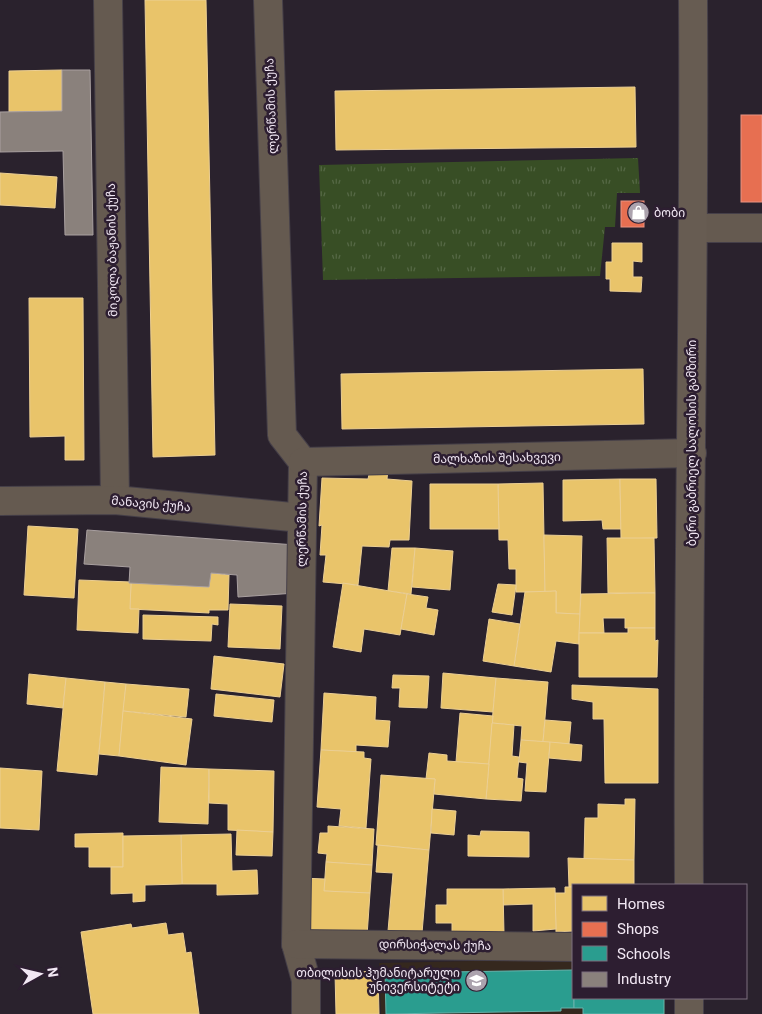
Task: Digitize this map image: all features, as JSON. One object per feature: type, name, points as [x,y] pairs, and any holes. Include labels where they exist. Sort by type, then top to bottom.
[{"type":"main road","name":"ბერი გაბრიელ სალოსის გამზირი","points":[[689,884],[688,736],[692,453],[693,0]]},
{"type":"main road","points":[[689,999],[689,1014]]},
{"type":"street","name":"მიკოლა ბაჟანის ქუჩა","points":[[108,0],[115,500]]},
{"type":"street","name":"ლერწამის ქუჩა","points":[[268,0],[282,435],[302,462],[296,944],[306,980],[306,1014]]},
{"type":"street","points":[[693,228],[762,228]]},
{"type":"street","name":"მალხაზის შესახვევი","points":[[302,462],[692,453]]},
{"type":"street","name":"მანავის ქუჩა","points":[[0,501],[115,500],[302,518]]},
{"type":"street","name":"დირსიჭალას ქუჩა","points":[[296,944],[572,947]]},
{"type":"shaded area","name":"თბილისის ჰუმანიტარული უნივერსიტეტი","points":[[572,959],[572,999],[665,999],[665,1014],[381,1014],[379,963]]},
{"type":"green space","points":[[638,158],[640,193],[617,193],[615,227],[605,227],[600,276],[323,280],[319,165]]},
{"type":"building: Homes","points":[[145,0],[206,0],[215,455],[153,457]]},
{"type":"building: Homes","points":[[62,70],[62,111],[9,112],[9,71]]},
{"type":"building: Homes","points":[[635,87],[636,147],[336,150],[335,91]]},
{"type":"building: Homes","points":[[0,173],[57,177],[55,208],[0,205]]},
{"type":"building: Homes","points":[[612,243],[642,243],[642,262],[633,261],[633,277],[642,277],[641,292],[610,291],[610,279],[606,279],[606,262],[612,262]]},
{"type":"building: Homes","points":[[29,298],[83,298],[84,460],[65,460],[65,436],[30,437]]},
{"type":"building: Homes","points":[[643,369],[644,424],[342,429],[341,374]]},
{"type":"building: Homes","points":[[388,469],[387,479],[412,481],[409,540],[390,540],[389,547],[362,546],[358,585],[323,582],[326,555],[320,555],[322,525],[319,526],[322,478],[368,479],[370,470]]},
{"type":"building: Homes","points":[[620,479],[621,529],[603,529],[602,520],[563,521],[563,480]]},
{"type":"building: Homes","points":[[620,479],[656,479],[657,538],[621,539]]},
{"type":"building: Homes","points":[[543,483],[545,592],[516,592],[516,569],[509,569],[508,540],[499,540],[498,484]]},
{"type":"building: Homes","points":[[430,484],[498,484],[499,529],[430,529]]},
{"type":"building: Homes","points":[[28,526],[78,529],[74,598],[24,595]]},
{"type":"building: Homes","points":[[544,535],[582,536],[580,614],[556,613],[556,591],[545,592]]},
{"type":"building: Homes","points":[[607,538],[654,538],[655,593],[608,593]]},
{"type":"building: Homes","points":[[392,548],[415,548],[411,594],[388,591]]},
{"type":"building: Homes","points":[[415,548],[453,551],[450,590],[412,587]]},
{"type":"building: Homes","points":[[211,573],[229,575],[228,610],[209,610],[209,613],[130,609],[131,582],[209,587]]},
{"type":"building: Homes","points":[[79,580],[131,582],[130,609],[139,609],[138,633],[77,630]]},
{"type":"building: Homes","points":[[343,583],[407,594],[400,635],[364,629],[361,652],[333,647]]},
{"type":"building: Homes","points":[[498,584],[516,585],[512,615],[492,612]]},
{"type":"building: Homes","points":[[556,591],[556,613],[580,614],[579,644],[556,641],[551,672],[514,666],[525,592]]},
{"type":"building: Homes","points":[[655,593],[655,628],[625,628],[625,618],[603,618],[604,633],[579,633],[581,594]]},
{"type":"building: Homes","points":[[407,594],[428,597],[426,608],[438,610],[434,635],[401,629]]},
{"type":"building: Homes","points":[[230,604],[282,606],[280,649],[228,647]]},
{"type":"building: Homes","points":[[143,615],[218,617],[218,625],[212,624],[211,641],[143,639]]},
{"type":"building: Homes","points":[[489,619],[520,624],[514,666],[483,661]]},
{"type":"building: Homes","points":[[628,628],[655,628],[655,641],[658,640],[657,677],[579,677],[579,633],[628,633]]},
{"type":"building: Homes","points":[[214,656],[284,664],[280,697],[211,689]]},
{"type":"building: Homes","points":[[443,673],[496,678],[493,712],[441,708]]},
{"type":"building: Homes","points":[[29,674],[66,678],[63,708],[27,704]]},
{"type":"building: Homes","points":[[393,675],[429,676],[427,708],[399,707],[400,688],[392,688]]},
{"type":"building: Homes","points":[[66,678],[105,682],[97,775],[57,771]]},
{"type":"building: Homes","points":[[496,678],[548,682],[543,742],[521,740],[522,726],[492,723]]},
{"type":"building: Homes","points":[[105,682],[126,684],[119,756],[99,754]]},
{"type":"building: Homes","points":[[126,684],[189,689],[186,717],[123,711]]},
{"type":"building: Homes","points":[[572,685],[658,689],[658,783],[605,783],[604,719],[593,719],[593,702],[572,699]]},
{"type":"building: Homes","points":[[324,693],[376,697],[375,720],[390,721],[388,747],[356,745],[356,752],[321,750]]},
{"type":"building: Homes","points":[[216,694],[274,700],[272,722],[214,716]]},
{"type":"building: Homes","points":[[123,711],[192,719],[186,765],[119,756]]},
{"type":"building: Homes","points":[[460,713],[493,716],[489,764],[456,762]]},
{"type":"building: Homes","points":[[545,720],[571,722],[569,744],[543,742]]},
{"type":"building: Homes","points":[[492,723],[514,725],[512,756],[519,757],[517,778],[523,779],[521,801],[486,799]]},
{"type":"building: Homes","points":[[521,740],[550,742],[546,792],[525,791],[527,763],[519,762]]},
{"type":"building: Homes","points":[[550,742],[582,745],[581,761],[549,758]]},
{"type":"building: Homes","points":[[321,750],[364,752],[364,758],[371,759],[366,828],[339,826],[341,809],[317,807]]},
{"type":"building: Homes","points":[[429,753],[447,755],[447,761],[489,764],[486,799],[434,794],[435,779],[426,779]]},
{"type":"building: Homes","points":[[161,767],[209,769],[208,824],[159,822]]},
{"type":"building: Homes","points":[[0,768],[42,771],[39,830],[0,828]]},
{"type":"building: Homes","points":[[209,769],[274,771],[273,832],[228,830],[228,804],[209,803]]},
{"type":"building: Homes","points":[[381,775],[435,779],[429,850],[376,845]]},
{"type":"building: Homes","points":[[625,799],[635,799],[634,860],[584,859],[585,818],[598,818],[598,804],[625,805]]},
{"type":"building: Homes","points":[[432,809],[456,811],[454,835],[431,833]]},
{"type":"building: Homes","points":[[328,826],[374,829],[372,865],[326,862],[327,854],[318,853],[320,833],[328,833]]},
{"type":"building: Homes","points":[[237,830],[273,832],[272,856],[236,855]]},
{"type":"building: Homes","points":[[481,831],[529,832],[529,857],[468,856],[468,835],[480,836]]},
{"type":"building: Homes","points":[[123,833],[123,867],[89,867],[89,847],[75,847],[75,834]]},
{"type":"building: Homes","points":[[231,834],[232,871],[257,870],[258,894],[217,895],[217,884],[182,884],[181,835]]},
{"type":"building: Homes","points":[[181,835],[182,884],[145,885],[145,901],[133,902],[133,893],[111,894],[111,867],[123,867],[123,836]]},
{"type":"building: Homes","points":[[378,845],[429,850],[422,933],[388,931],[393,873],[376,872]]},
{"type":"building: Homes","points":[[568,858],[634,860],[634,884],[572,884],[572,887],[569,887]]},
{"type":"building: Homes","points":[[326,862],[372,865],[370,893],[324,891]]},
{"type":"building: Homes","points":[[301,878],[325,879],[324,891],[370,893],[367,936],[305,932]]},
{"type":"building: Homes","points":[[565,887],[572,887],[572,931],[556,932],[555,893],[565,893]]},
{"type":"building: Homes","points":[[555,888],[556,929],[533,931],[533,904],[503,905],[503,889]]},
{"type":"building: Homes","points":[[447,889],[503,889],[504,934],[452,935],[452,923],[436,923],[436,905],[447,905]]},
{"type":"building: Homes","points":[[166,923],[168,935],[183,933],[186,953],[191,952],[199,1014],[93,1014],[81,932],[131,924],[132,928]]},
{"type":"building: Homes","points":[[378,971],[379,1014],[336,1014],[335,973]]},
{"type":"building: Shops","points":[[741,115],[762,115],[762,202],[741,202]]},
{"type":"building: Shops","points":[[621,201],[644,201],[644,227],[621,227]]},
{"type":"building: Schools","name":"თბილისის ჰუმანიტარული უნივერსიტეტი","points":[[572,970],[572,999],[574,999],[574,1008],[561,1008],[561,1011],[386,1014],[385,973]]},
{"type":"building: Schools","points":[[574,999],[664,999],[664,1014],[583,1014],[583,1008],[574,1008]]},
{"type":"building: Industry","points":[[62,70],[90,70],[93,235],[65,235],[63,151],[0,152],[0,112],[62,111]]},
{"type":"building: Industry","points":[[87,530],[296,545],[296,593],[238,597],[237,575],[211,573],[209,587],[129,583],[130,567],[84,564]]},
{"type":"place","name":"ბობი","points":[[638,213]]},
{"type":"place","name":"თბილისის ჰუმანიტარული უნივერსიტეტი","points":[[476,980]]}]
